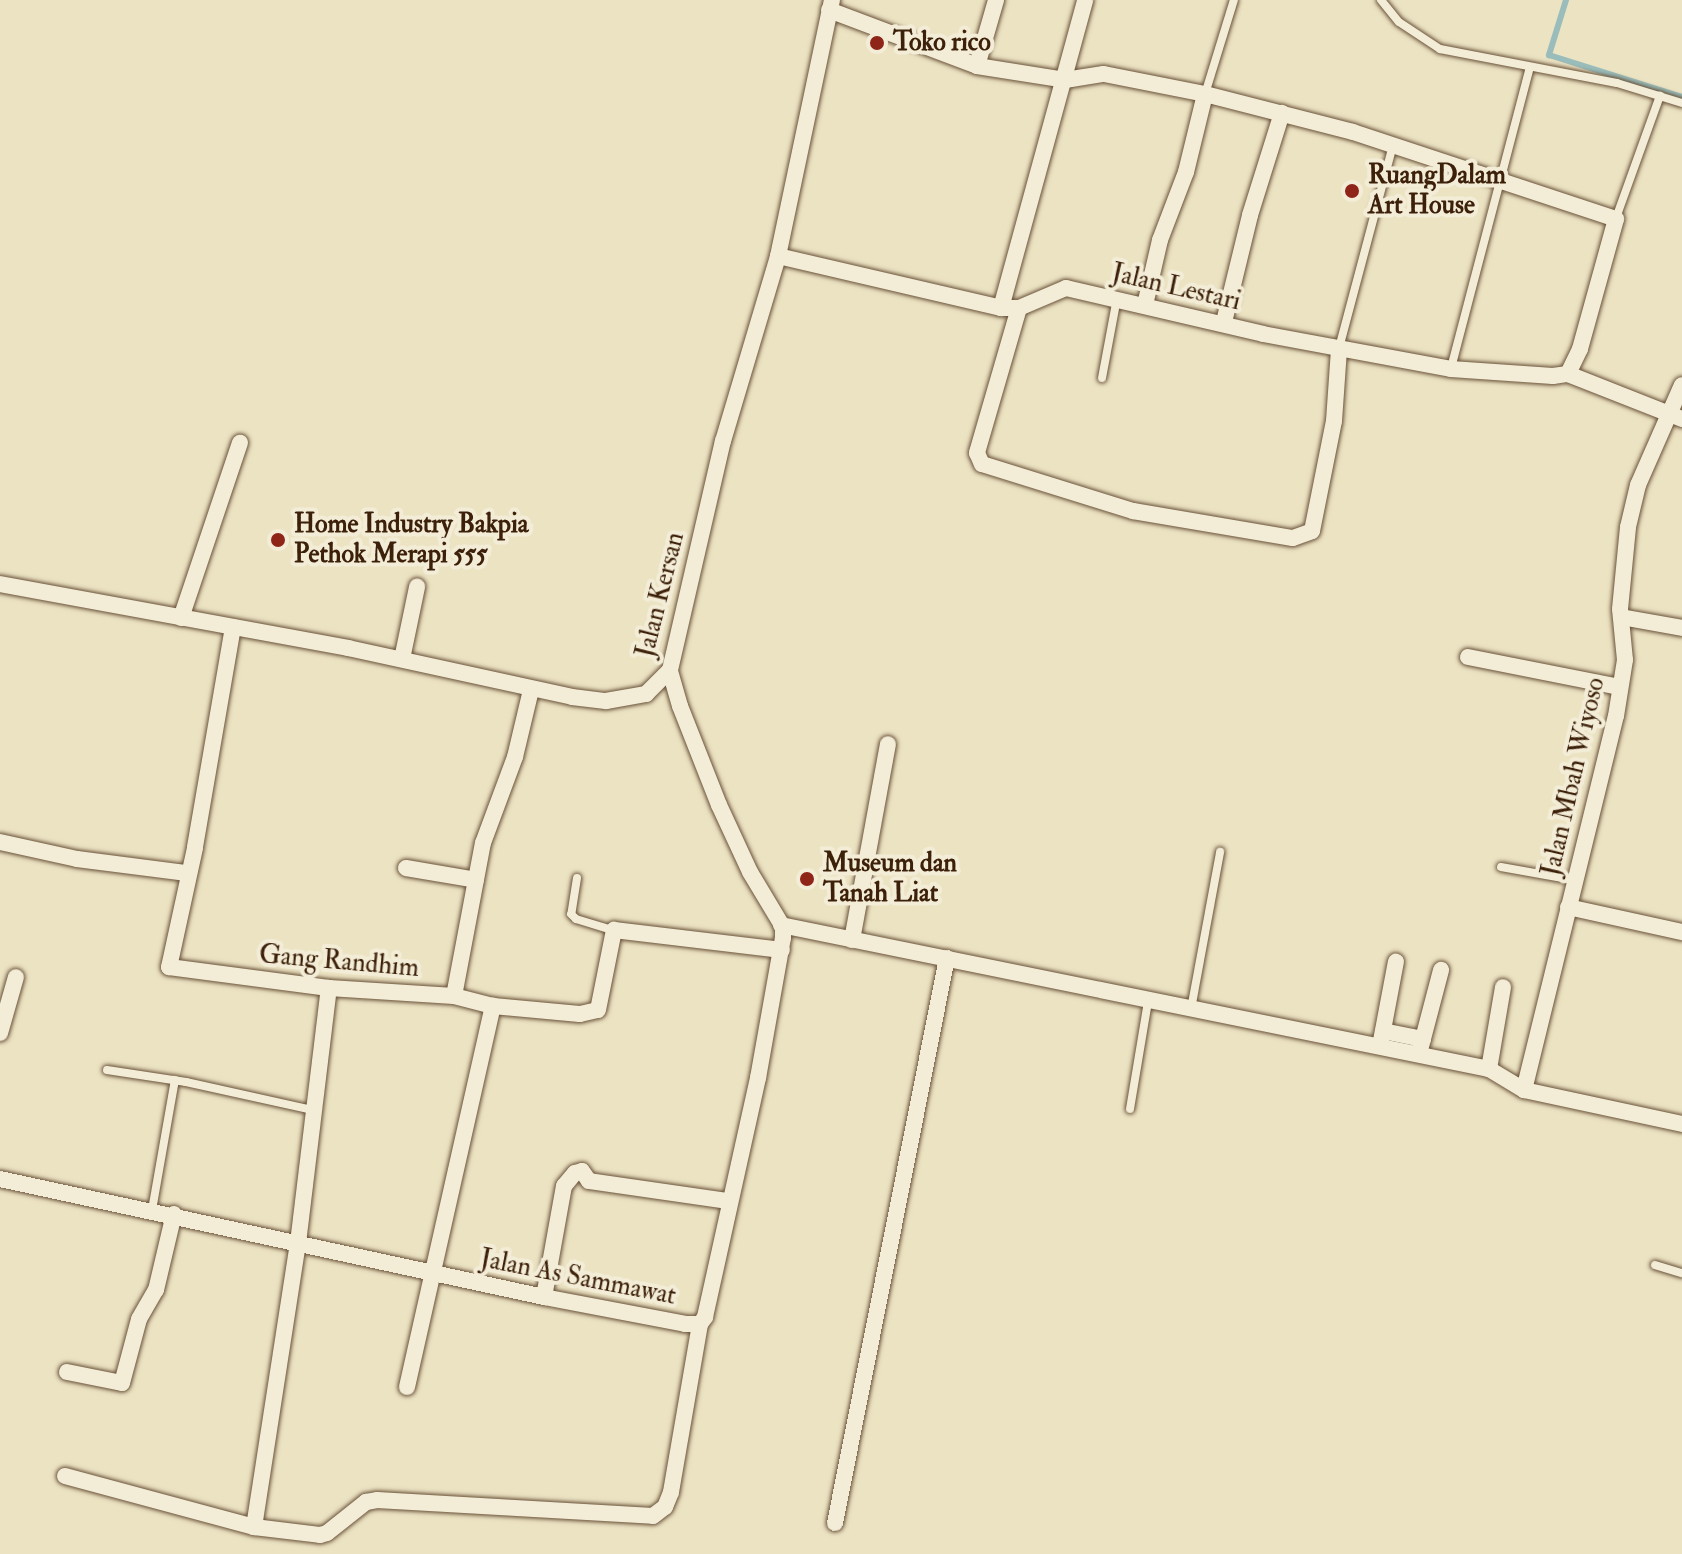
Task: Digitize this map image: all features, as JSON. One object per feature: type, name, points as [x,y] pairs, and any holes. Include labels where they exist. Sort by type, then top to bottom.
[{"type":"street","points":[[977,66],[996,0]]},
{"type":"street","points":[[1001,308],[1085,0]]},
{"type":"street","points":[[831,5],[977,66],[1065,80],[1104,74],[1205,94],[1393,145],[1616,219],[1580,349],[1568,374],[1674,417]]},
{"type":"street","name":"Jalan Kersan","points":[[0,584],[402,659],[531,690],[606,701],[646,694],[670,670],[723,441],[778,256],[831,5]]},
{"type":"street","points":[[1145,305],[1160,240],[1186,172],[1205,94]]},
{"type":"street","points":[[1224,322],[1250,215],[1282,113]]},
{"type":"street","name":"Jalan Lestari","points":[[778,256],[1001,308],[1019,308],[1066,288],[1118,297],[1339,349],[1451,369],[1553,376],[1568,374]]},
{"type":"street","points":[[1019,308],[977,453],[982,464],[1133,511],[1293,538],[1312,531],[1334,421],[1339,349]]},
{"type":"street","name":"Jalan Mbah Wiyoso","points":[[1524,1090],[1625,660],[1621,617],[1622,567],[1628,527],[1638,485],[1674,417],[1682,385]]},
{"type":"street","points":[[181,618],[240,443]]},
{"type":"street","points":[[402,659],[417,587]]},
{"type":"street","points":[[1621,617],[1682,628]]},
{"type":"street","name":"Gang Randhim","points":[[233,627],[169,967],[329,988],[454,996],[493,1006],[580,1014],[598,1010],[614,930]]},
{"type":"street","points":[[1468,657],[1620,687]]},
{"type":"street","name":"Jalan As Sammawat","points":[[0,1179],[174,1214],[544,1297],[685,1324],[700,1324],[705,1317],[728,1201],[758,1078],[782,950],[781,925],[732,834],[680,706],[670,670]]},
{"type":"street","points":[[454,996],[483,843],[519,743],[531,690]]},
{"type":"street","points":[[646,694],[680,706]]},
{"type":"street","points":[[852,940],[888,744]]},
{"type":"street","points":[[0,842],[77,859],[187,873]]},
{"type":"street","points":[[406,868],[476,880]]},
{"type":"street","points":[[1568,907],[1682,932]]},
{"type":"street","points":[[781,925],[1191,1010],[1421,1047],[1489,1069],[1524,1090],[1682,1124]]},
{"type":"street","points":[[614,930],[782,950]]},
{"type":"street","points":[[835,1523],[947,958]]},
{"type":"street","points":[[1382,1039],[1396,961]]},
{"type":"street","points":[[1421,1047],[1441,970]]},
{"type":"street","points":[[0,1033],[16,977]]},
{"type":"street","points":[[1489,1069],[1503,987]]},
{"type":"street","points":[[254,1527],[298,1243],[329,988]]},
{"type":"street","points":[[407,1387],[435,1274],[493,1006]]},
{"type":"street","points":[[544,1297],[564,1186],[575,1173],[582,1171],[589,1181],[728,1201]]},
{"type":"street","points":[[67,1372],[122,1383],[139,1319],[156,1290],[174,1214]]},
{"type":"street","points":[[65,1476],[254,1527],[327,1533],[366,1502],[377,1500],[653,1516],[665,1507],[671,1492],[700,1324]]},
{"type":"lane","points":[[1205,94],[1234,0]]},
{"type":"lane","points":[[1381,0],[1399,22],[1440,49],[1617,83],[1682,103]]},
{"type":"lane","points":[[1451,369],[1530,67]]},
{"type":"lane","points":[[1616,219],[1660,96]]},
{"type":"lane","points":[[1339,349],[1393,145]]},
{"type":"lane","points":[[1102,378],[1118,297]]},
{"type":"lane","points":[[1191,1010],[1220,852]]},
{"type":"lane","points":[[1501,867],[1574,880]]},
{"type":"lane","points":[[577,878],[571,914],[576,919],[614,930]]},
{"type":"lane","points":[[1130,1109],[1148,1001]]},
{"type":"lane","points":[[107,1070],[175,1080],[312,1110]]},
{"type":"lane","points":[[152,1210],[175,1080]]},
{"type":"lane","points":[[1655,1265],[1682,1273]]},
{"type":"waterway","points":[[1566,0],[1549,55],[1682,97]]},
{"type":"place","name":"Toko rico","points":[[877,43]]},
{"type":"place","name":"RuangDalam Art House","points":[[1352,191]]},
{"type":"place","name":"Home Industry Bakpia Pethok Merapi 555","points":[[278,540]]},
{"type":"place","name":"Museum dan Tanah Liat","points":[[807,879]]}]
